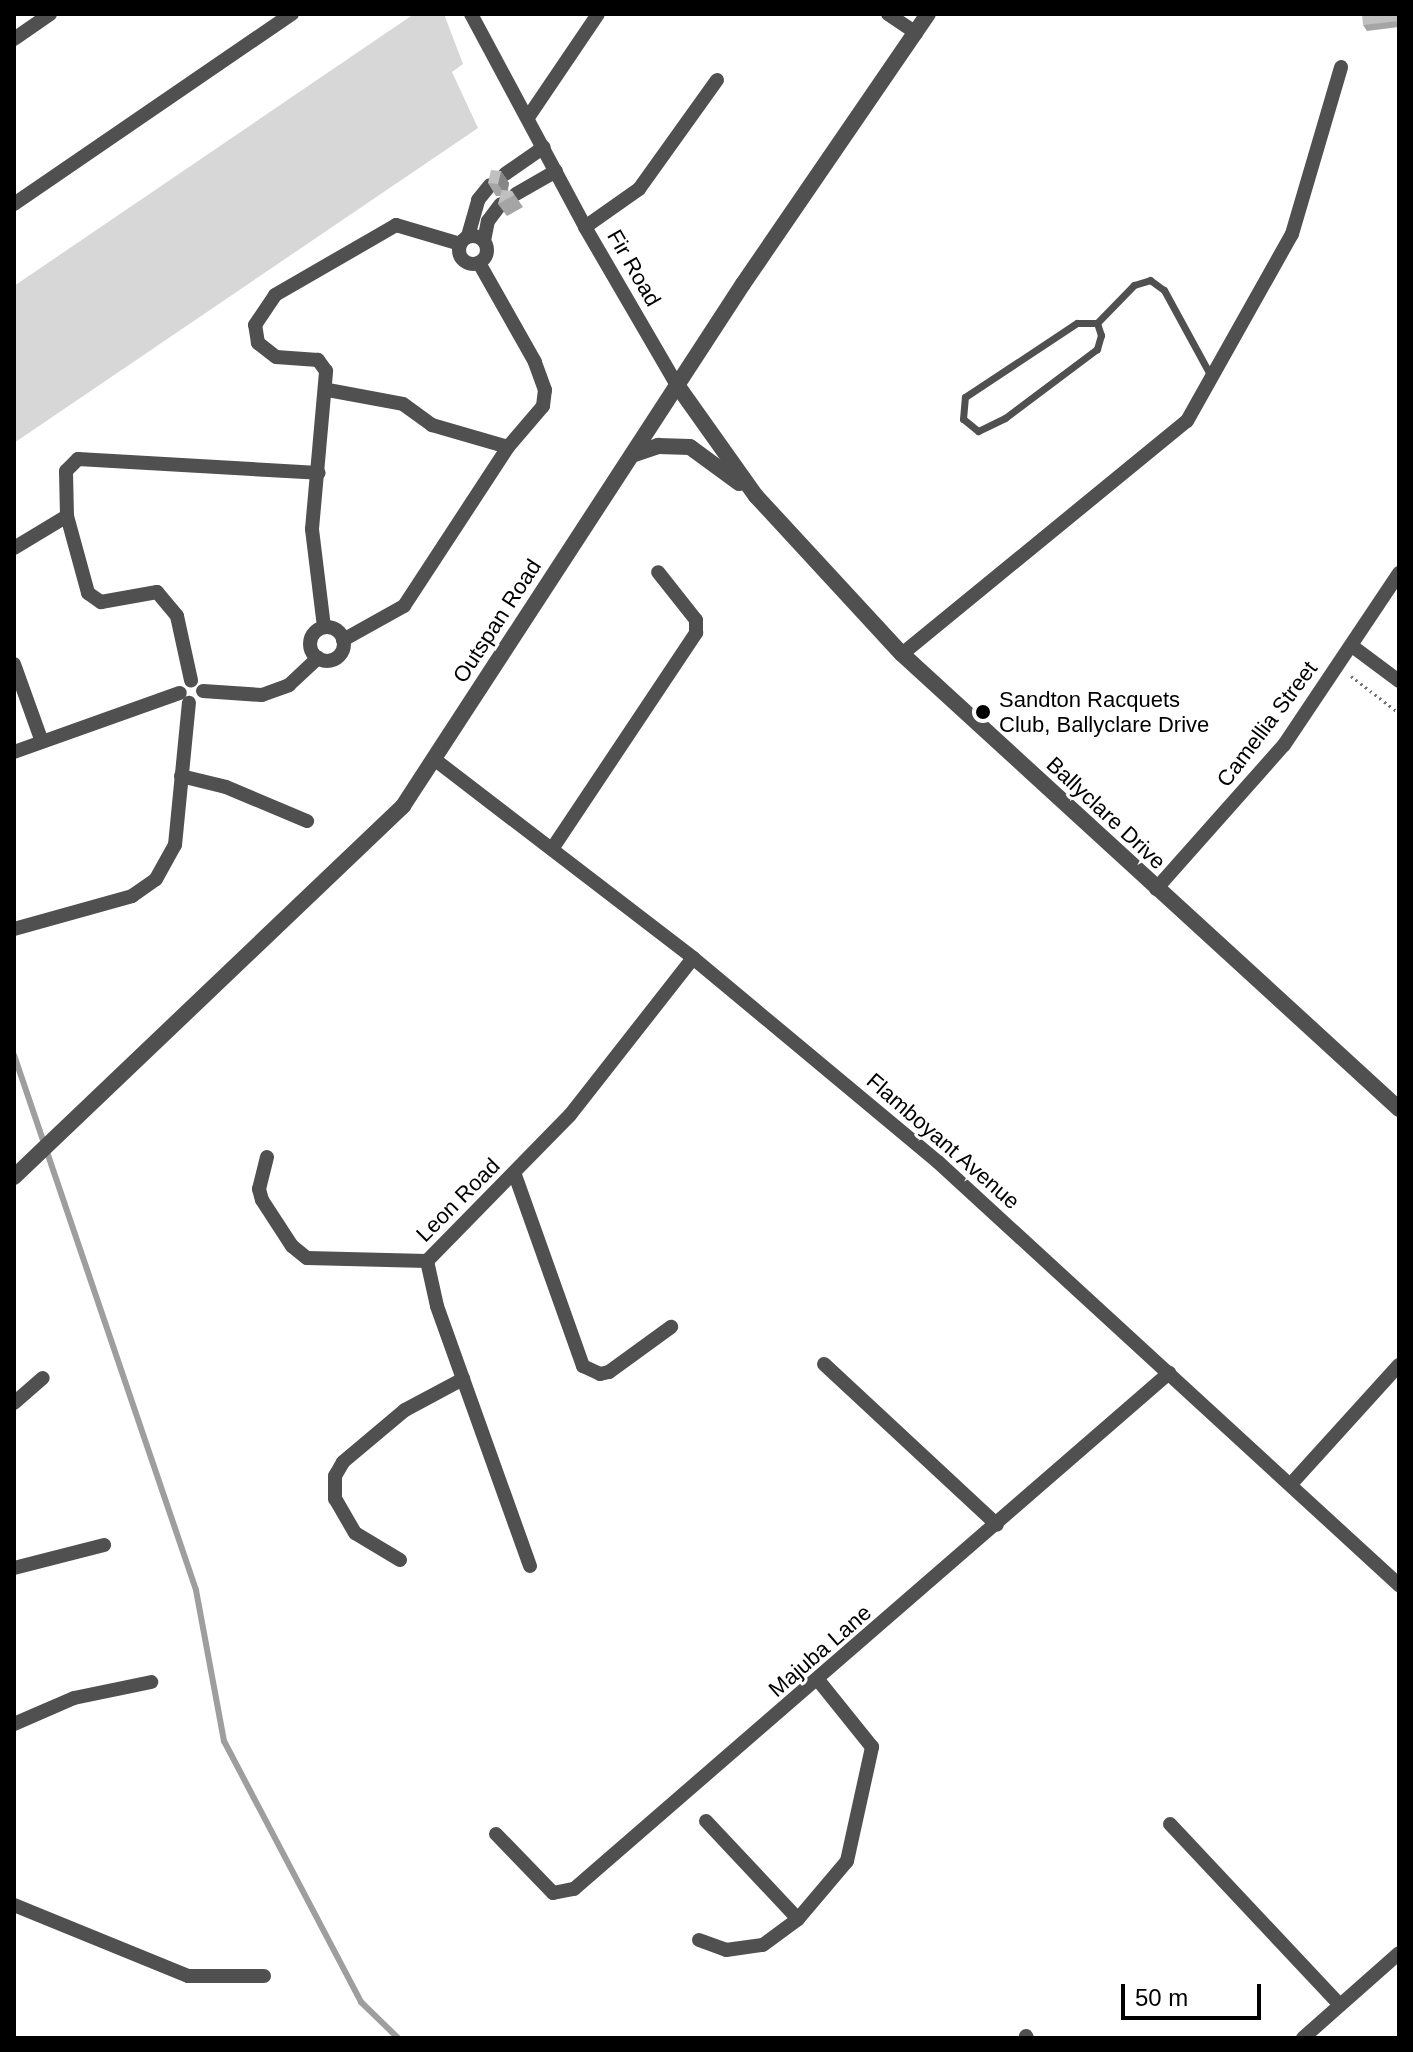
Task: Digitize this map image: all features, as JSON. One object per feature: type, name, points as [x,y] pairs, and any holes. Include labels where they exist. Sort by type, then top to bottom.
[{"type":"street","points":[[16,34],[50,14]]},
{"type":"street","points":[[14,204],[292,14]]},
{"type":"street","name":"Fir Road","points":[[471,14],[529,116],[585,227],[677,385]]},
{"type":"street","points":[[529,116],[598,14]]},
{"type":"street","points":[[888,14],[916,33]]},
{"type":"street","name":"Outspan Road","points":[[14,1177],[380,833],[434,759],[677,385],[928,14]]},
{"type":"street","points":[[902,654],[1169,440],[1213,378],[1292,234],[1341,67]]},
{"type":"street","points":[[585,227],[639,189],[717,80]]},
{"type":"street","points":[[505,174],[544,147]]},
{"type":"street","points":[[517,193],[556,171]]},
{"type":"street","points":[[479,263],[463,260],[464,240],[478,200],[490,185]]},
{"type":"street","points":[[479,263],[487,252],[484,241],[488,221],[501,204]]},
{"type":"street","points":[[324,627],[312,555],[328,390],[326,371],[318,360],[276,357],[258,343],[255,325],[275,295],[396,225],[464,240],[484,241]]},
{"type":"street","points":[[191,680],[203,691],[262,695],[289,685],[318,658],[336,658],[343,640],[404,606],[508,447],[543,406],[545,390],[479,263]]},
{"type":"street","name":"Ballyclare Drive","points":[[677,385],[756,496],[902,654],[1399,1109]]},
{"type":"street","points":[[328,390],[403,404],[432,425],[508,447]]},
{"type":"street","points":[[632,455],[658,446],[690,447],[756,496]]},
{"type":"street","points":[[14,929],[132,896],[156,879],[175,845],[184,698],[191,680],[177,616],[157,592],[101,602],[88,593],[67,516],[66,471],[78,459],[319,473]]},
{"type":"street","points":[[14,548],[67,516]]},
{"type":"street","points":[[552,849],[696,633],[696,620],[658,572]]},
{"type":"street","name":"Camellia Street","points":[[1156,889],[1263,772],[1399,573]]},
{"type":"street","points":[[324,627],[336,630],[343,640]]},
{"type":"street","points":[[318,658],[310,640],[324,627]]},
{"type":"street","points":[[1352,646],[1399,681]]},
{"type":"street","points":[[14,664],[41,739]]},
{"type":"street","points":[[14,752],[41,739],[184,698],[200,700],[203,691]]},
{"type":"street","name":"Flamboyant Avenue","points":[[434,759],[693,958],[938,1162],[1399,1585]]},
{"type":"street","points":[[181,776],[226,787],[307,821]]},
{"type":"street","name":"Leon Road","points":[[530,1566],[463,1379],[427,1261],[515,1175],[570,1115],[693,958]]},
{"type":"street","points":[[267,1157],[259,1189],[262,1200],[292,1246],[307,1258],[427,1261]]},
{"type":"street","points":[[515,1175],[583,1366],[600,1374],[609,1372],[671,1327]]},
{"type":"street","points":[[824,1364],[997,1525]]},
{"type":"street","points":[[1291,1484],[1399,1365]]},
{"type":"street","name":"Majuba Lane","points":[[496,1834],[553,1893],[565,1894],[819,1681],[1169,1373]]},
{"type":"street","points":[[14,1403],[43,1378]]},
{"type":"street","points":[[400,1560],[355,1533],[335,1499],[335,1476],[343,1462],[405,1410],[463,1379]]},
{"type":"street","points":[[14,1568],[104,1545]]},
{"type":"street","points":[[699,1940],[726,1950],[757,1947],[798,1919],[847,1861],[872,1758],[866,1736],[819,1681]]},
{"type":"street","points":[[14,1724],[74,1698],[151,1682]]},
{"type":"street","points":[[706,1821],[798,1919]]},
{"type":"street","points":[[1170,1824],[1340,2005]]},
{"type":"street","points":[[14,1905],[188,1976],[264,1976]]},
{"type":"street","points":[[1303,2038],[1399,1953]]},
{"type":"lane","points":[[1097,323],[1101,335],[1097,349],[1005,418],[978,431],[963,419],[965,397],[1077,323],[1097,323],[1134,285],[1150,280],[1164,290],[1213,378]]},
{"type":"shaded area","points":[[414,14],[444,14],[463,64],[452,72],[478,128],[14,443],[14,286]]},
{"type":"building","points":[[1362,14],[1399,14],[1399,21],[1363,25]]},
{"type":"building","points":[[491,170],[501,171],[498,184],[488,183]]},
{"type":"building","points":[[502,190],[512,191],[514,195],[498,204]]},
{"type":"waterway","points":[[14,1055],[196,1590],[224,1741],[361,2002],[398,2038]]},
{"type":"place","name":"Sandton Racquets Club, Ballyclare Drive","points":[[983,712]]}]
